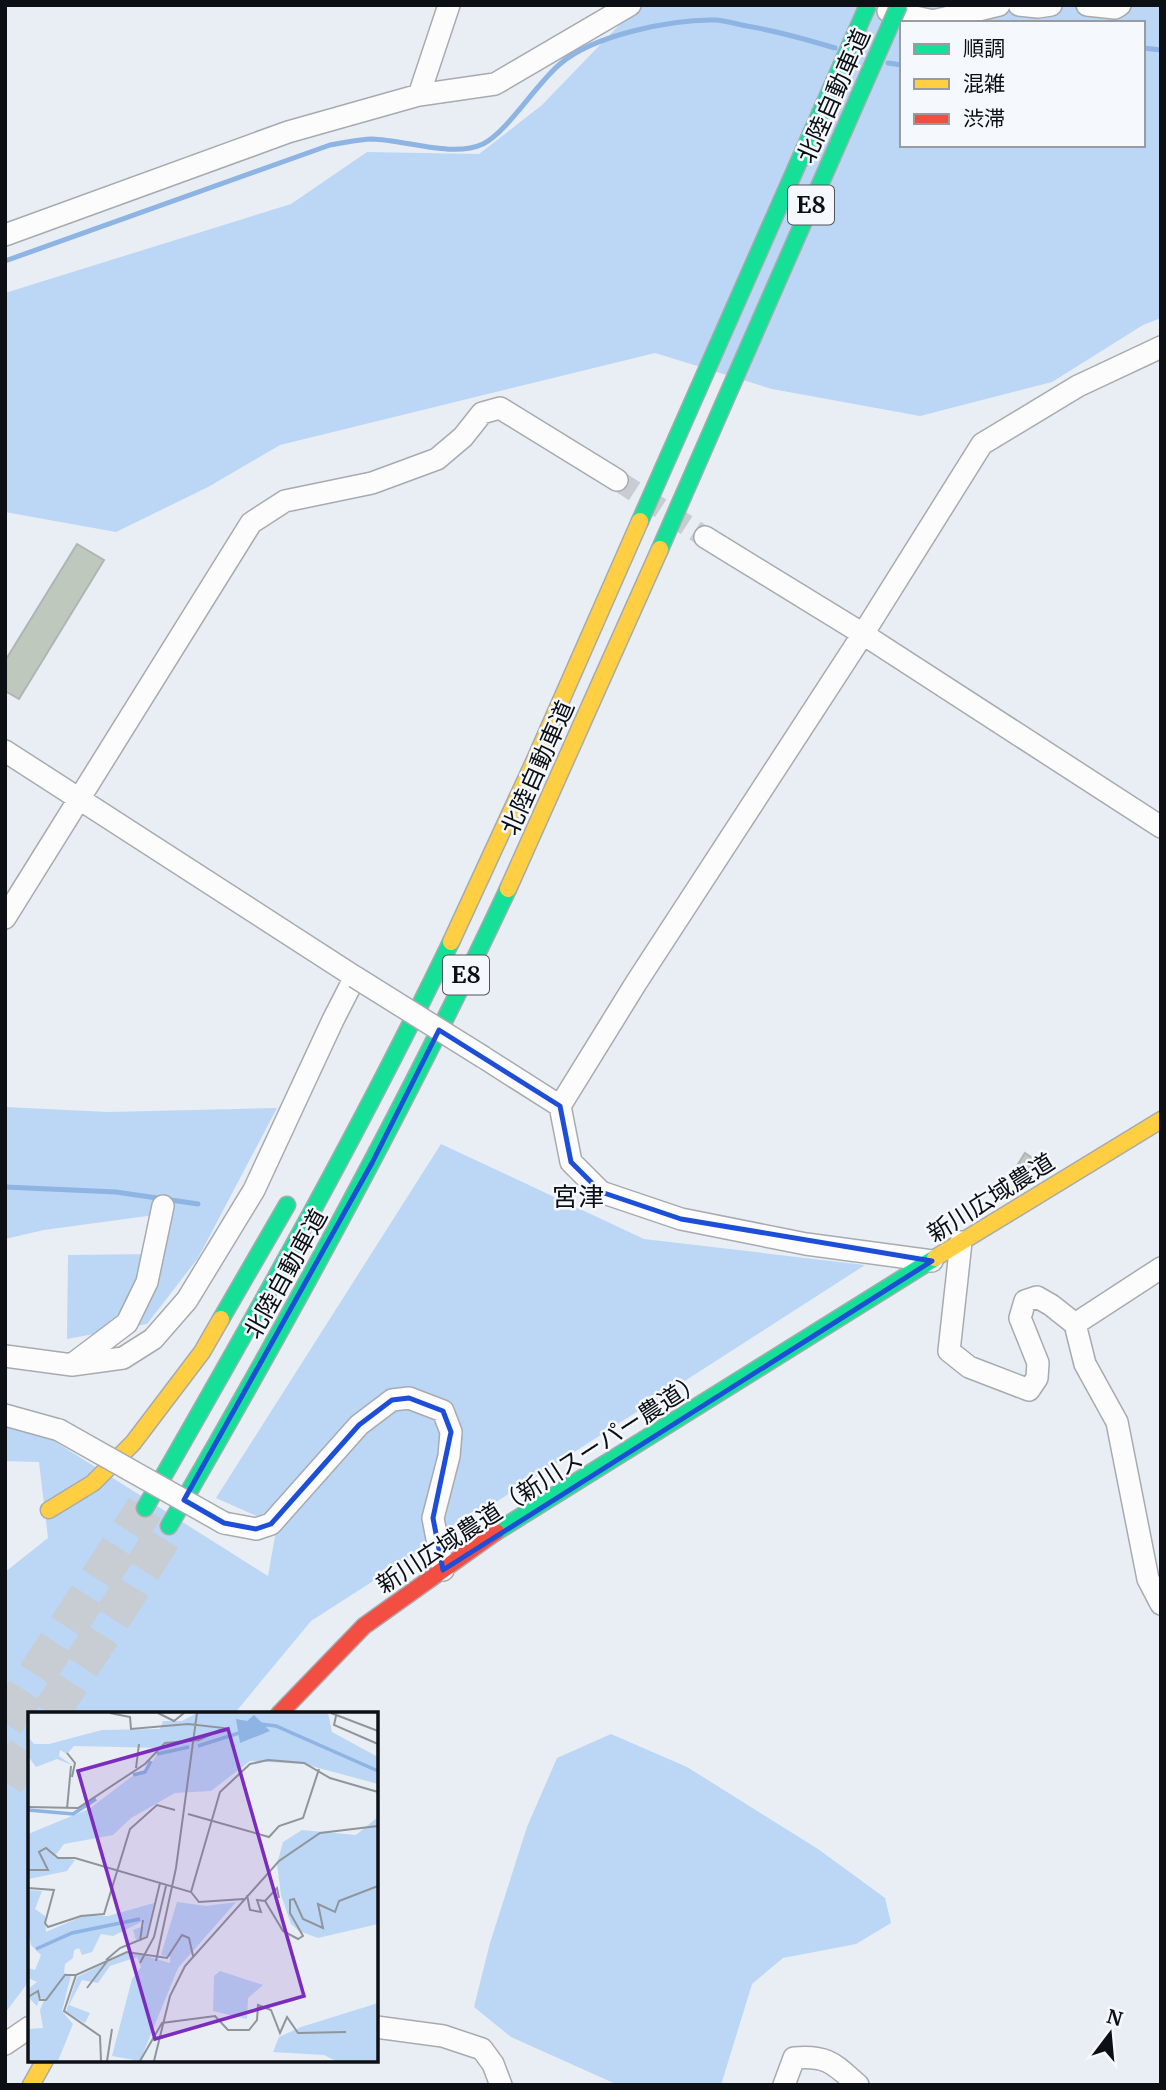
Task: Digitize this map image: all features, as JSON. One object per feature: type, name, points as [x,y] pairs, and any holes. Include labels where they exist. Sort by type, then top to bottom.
[{"type":"main road","name":"北陸自動車道","points":[[145,1508],[283,1266],[407,1029],[477,886],[868,5]]},
{"type":"main road","name":"北陸自動車道","points":[[169,1526],[372,1163],[503,901],[569,757],[899,5]]},
{"type":"main road","points":[[430,947],[612,583]]},
{"type":"main road","points":[[392,1021],[405,997]]},
{"type":"main road","name":"新川広域農道","points":[[845,1313],[1161,1120]]},
{"type":"main road","points":[[49,1510],[93,1483],[132,1443],[202,1352],[298,1186]]},
{"type":"main road","name":"新川広域農道（新川スーパー農道）","points":[[281,1712],[364,1626],[495,1533],[845,1313]]},
{"type":"main road","points":[[31,2085],[44,2062]]},
{"type":"street","points":[[419,95],[449,5]]},
{"type":"street","points":[[5,235],[288,132],[419,95],[495,84],[630,5]]},
{"type":"street","points":[[859,5],[933,21],[999,5]]},
{"type":"street","points":[[1020,5],[1051,5]]},
{"type":"street","points":[[1087,5],[1115,8],[1120,5]]},
{"type":"street","points":[[932,1261],[806,1244],[681,1219],[601,1192],[571,1163],[559,1105],[863,634],[982,443],[1078,387],[1161,347]]},
{"type":"street","points":[[5,918],[251,523],[285,500],[372,482],[437,459],[463,437],[482,412],[500,408],[617,480]]},
{"type":"street","points":[[705,537],[863,634],[1161,827]]},
{"type":"street","points":[[5,751],[559,1105]]},
{"type":"street","points":[[5,1356],[72,1365],[123,1358],[153,1339],[187,1300],[254,1190],[355,977]]},
{"type":"street","points":[[72,1365],[127,1323],[147,1282],[163,1206]]},
{"type":"street","points":[[961,1242],[949,1351],[969,1367],[1029,1390],[1037,1378],[1038,1363],[1020,1318],[1026,1301],[1037,1297],[1075,1324],[1085,1364],[1117,1422],[1148,1579],[1161,1604]]},
{"type":"street","points":[[1075,1324],[1161,1268]]},
{"type":"street","points":[[5,1415],[59,1430],[224,1523],[256,1528],[271,1524],[359,1425],[392,1400],[409,1398],[443,1411],[451,1432],[449,1456],[433,1518],[443,1570]]},
{"type":"street","points":[[378,2027],[443,2036],[482,2049],[493,2064],[501,2085]]},
{"type":"street","points":[[5,2044],[28,2028]]},
{"type":"street","points":[[784,2085],[794,2058],[811,2056],[835,2063],[858,2085]]},
{"type":"highlighted area","points":[[439,1030],[560,1106],[571,1162],[601,1192],[681,1219],[932,1261],[443,1570],[433,1518],[451,1432],[443,1411],[409,1398],[392,1400],[359,1425],[271,1524],[256,1529],[224,1523],[184,1500],[372,1163]]},
{"type":"shaded area","points":[[643,5],[1161,5],[1161,318],[1143,325],[1052,382],[920,416],[772,389],[655,353],[280,445],[208,487],[116,532],[5,512],[5,293],[291,204],[367,152],[479,154],[542,105],[625,19]]},
{"type":"shaded area","points":[[5,1107],[108,1112],[277,1108],[198,1258],[147,1324],[67,1339],[68,1255],[159,1254],[162,1214],[44,1230],[5,1239]]},
{"type":"shaded area","points":[[441,1144],[644,1239],[865,1265],[311,1621],[236,1712],[28,1712],[28,1983],[5,2013],[5,1572],[48,1538],[39,1462],[5,1461],[5,1410],[268,1576],[277,1525],[216,1498]]},
{"type":"shaded area","points":[[611,1734],[687,1767],[818,1849],[885,1898],[891,1923],[856,1944],[783,1958],[752,1984],[721,2085],[618,2085],[511,2037],[474,2007],[490,1943],[527,1827],[557,1758]]},
{"type":"building","points":[[77,544],[104,560],[19,699],[5,691],[5,661]]},
{"type":"building","points":[[1025,1153],[1040,1163],[1027,1181],[1013,1172]]},
{"type":"waterway","points":[[5,261],[330,145],[372,139],[443,149],[471,148],[483,144],[502,129],[560,64],[592,45],[634,31],[678,22],[716,20],[835,48]]},
{"type":"waterway","points":[[1145,48],[1161,50]]},
{"type":"waterway","points":[[888,63],[900,65]]},
{"type":"waterway","points":[[5,1187],[116,1192],[198,1204]]},
{"type":"tunnel","points":[[617,480],[705,537]]},
{"type":"tunnel","points":[[5,1723],[145,1508]]},
{"type":"tunnel","points":[[51,1712],[169,1526]]},
{"type":"tunnel","points":[[5,1782],[28,1748]]},
{"type":"traffic: fast","points":[[697,392],[868,5]]},
{"type":"traffic: fast","points":[[723,405],[899,5]]},
{"type":"traffic: fast","points":[[640,521],[697,392]]},
{"type":"traffic: fast","points":[[660,549],[723,405]]},
{"type":"traffic: fast","points":[[169,1526],[346,1211],[429,1051],[508,889]]},
{"type":"traffic: fast","points":[[145,1508],[342,1157],[451,942]]},
{"type":"traffic: fast","points":[[221,1319],[287,1205]]},
{"type":"traffic: fast","points":[[496,1532],[935,1258]]},
{"type":"traffic: slow","points":[[451,942],[640,521]]},
{"type":"traffic: slow","points":[[508,889],[660,549]]},
{"type":"traffic: slow","points":[[935,1258],[1161,1120]]},
{"type":"traffic: slow","points":[[49,1510],[93,1483],[133,1443],[202,1352],[221,1319]]},
{"type":"traffic: slow","points":[[31,2085],[44,2062]]},
{"type":"traffic: jam","points":[[281,1712],[364,1626],[496,1532]]},
{"type":"district","name":"宮津","points":[[578,1197]]}]
